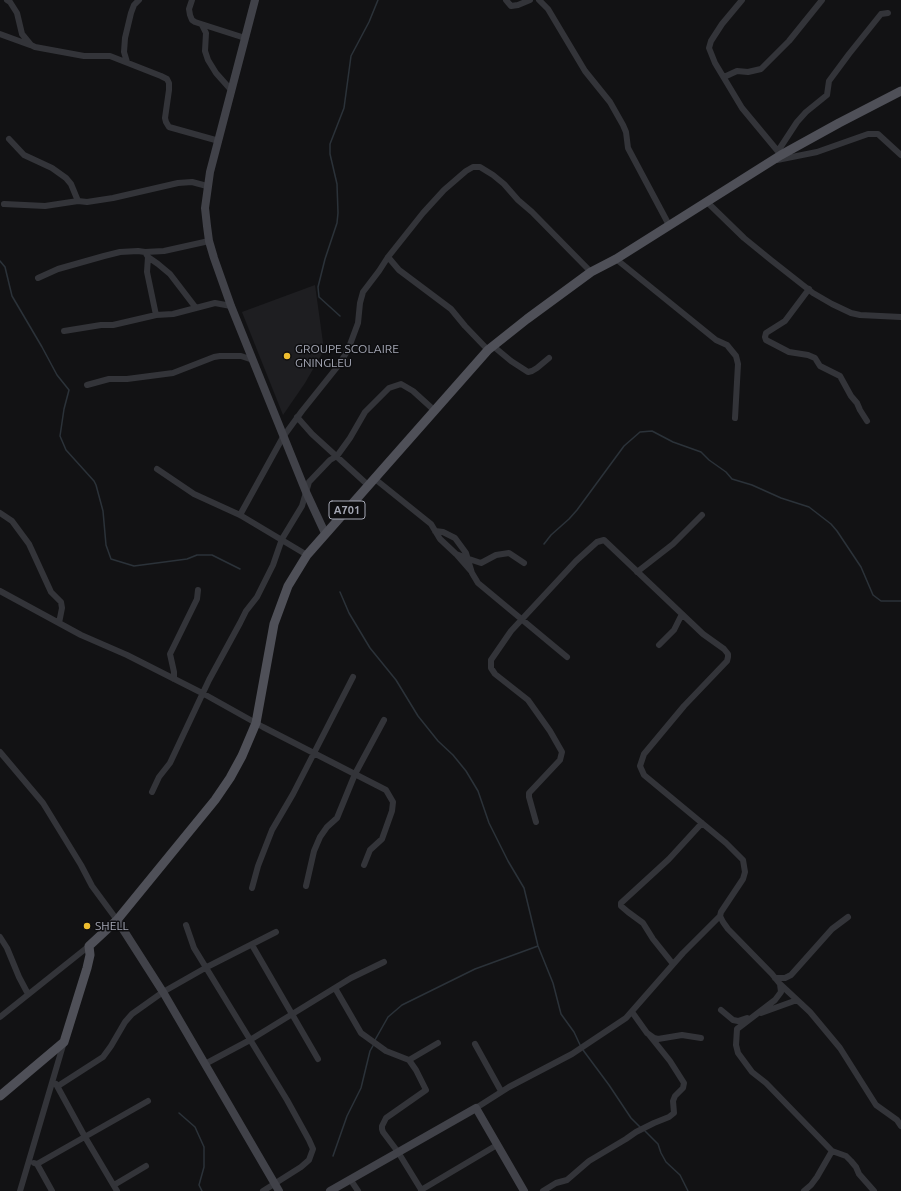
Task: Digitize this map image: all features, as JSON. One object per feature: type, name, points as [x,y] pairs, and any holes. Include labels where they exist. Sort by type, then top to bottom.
[{"type":"main road","name":"A701","points":[[89,946],[118,920],[215,800],[230,778],[242,756],[256,723],[274,624],[288,586],[307,555],[491,348],[591,272],[616,259],[708,202],[778,155],[901,90]]},
{"type":"main road","points":[[0,1096],[64,1042],[87,968],[90,955],[89,946]]},
{"type":"street","points":[[127,62],[124,52],[125,38],[131,13],[134,5],[139,0]]},
{"type":"street","points":[[192,0],[189,9],[192,20],[202,25],[245,38]]},
{"type":"street","points":[[255,0],[207,186],[205,208],[209,241],[232,306],[283,437],[325,533]]},
{"type":"street","points":[[506,0],[511,6],[530,0]]},
{"type":"street","points":[[539,0],[548,10],[585,70],[610,102],[626,132],[628,148],[669,226]]},
{"type":"street","points":[[742,0],[722,24],[709,45],[709,48],[715,63],[742,108],[778,155]]},
{"type":"street","points":[[724,77],[737,71],[748,72],[761,69],[789,41],[822,0]]},
{"type":"street","points":[[9,1],[18,16],[22,34],[31,45]]},
{"type":"street","points":[[778,155],[794,126],[806,112],[827,95],[829,81],[849,54],[881,14],[888,13]]},
{"type":"street","points":[[202,25],[206,33],[205,51],[208,60],[216,73],[232,91]]},
{"type":"street","points":[[0,34],[35,47],[84,56],[110,56],[161,76],[169,83],[165,118],[169,127],[219,141]]},
{"type":"street","points":[[778,155],[817,152],[868,134],[878,134],[901,155]]},
{"type":"street","points":[[9,139],[24,155],[52,168],[66,178],[71,184],[78,201]]},
{"type":"street","points":[[240,514],[283,437],[297,417],[330,377],[348,350],[358,323],[360,303],[363,292],[388,257],[423,213],[444,190],[466,171],[473,167],[480,167],[485,169],[504,184],[518,200],[532,212],[591,272]]},
{"type":"street","points":[[4,204],[45,206],[78,201],[87,202],[113,198],[178,182],[192,182],[207,186]]},
{"type":"street","points":[[708,202],[744,238],[809,289],[832,304],[851,313],[860,315],[901,317]]},
{"type":"street","points":[[146,254],[209,241]]},
{"type":"street","points":[[38,278],[58,269],[104,256],[120,252],[138,251],[146,254],[170,274],[196,308]]},
{"type":"street","points":[[146,254],[147,272],[156,315]]},
{"type":"street","points":[[388,257],[399,270],[451,309],[465,326],[491,348],[528,372],[532,372],[549,358]]},
{"type":"street","points":[[616,259],[716,340],[727,345],[736,356],[738,364],[735,418]]},
{"type":"street","points":[[809,289],[785,321],[766,333],[766,340],[789,352],[808,355],[815,358],[820,366],[840,376],[867,421]]},
{"type":"street","points":[[64,331],[102,325],[113,325],[156,315],[173,314],[215,303],[232,306]]},
{"type":"street","points":[[87,385],[109,379],[126,379],[173,373],[220,356],[230,355],[253,360]]},
{"type":"street","points":[[152,792],[159,777],[170,762],[204,694],[209,680],[246,611],[257,597],[273,565],[282,539],[302,506],[309,482],[314,475],[330,460],[337,456],[370,405],[389,388],[401,384],[413,391],[435,411]]},
{"type":"street","points":[[297,417],[312,434],[337,456],[427,520],[440,539],[456,554],[472,573],[478,583],[567,657]]},
{"type":"street","points":[[157,469],[194,494],[240,514],[307,555]]},
{"type":"street","points":[[0,513],[12,521],[29,544],[51,592],[61,602],[62,608],[59,623]]},
{"type":"street","points":[[637,572],[673,544],[702,515]]},
{"type":"street","points":[[435,531],[443,532],[455,538],[463,548],[469,560],[472,573]]},
{"type":"street","points":[[330,1191],[476,1108],[501,1091],[572,1054],[626,1018],[673,964],[720,916],[743,879],[745,867],[743,860],[726,843],[644,775],[640,766],[644,754],[650,746],[684,706],[725,665],[728,654],[724,649],[703,634],[652,584],[637,572],[608,542],[604,540],[599,540],[576,561],[521,620],[502,643],[491,660],[491,668],[495,674],[528,700],[553,734],[562,752],[560,760],[529,794],[536,822]]},
{"type":"street","points":[[456,554],[469,560],[481,562],[496,555],[509,553],[524,563]]},
{"type":"street","points":[[174,679],[173,663],[170,654],[197,599],[198,590]]},
{"type":"street","points":[[0,592],[59,623],[204,694],[256,723],[386,790],[393,802],[384,833],[382,839],[370,850],[364,865]]},
{"type":"street","points":[[660,645],[674,630],[682,614]]},
{"type":"street","points":[[252,888],[258,866],[272,830],[293,794],[353,677]]},
{"type":"street","points":[[306,886],[314,851],[320,837],[337,818],[355,774],[384,720]]},
{"type":"street","points":[[0,752],[43,803],[81,865],[92,886],[118,920],[163,992],[279,1191]]},
{"type":"street","points":[[673,964],[653,939],[643,923],[621,906],[621,903],[669,859],[702,823]]},
{"type":"street","points":[[720,916],[728,929],[780,984],[810,1012],[840,1048],[876,1105],[897,1120],[901,1126]]},
{"type":"street","points":[[775,978],[785,978],[791,975],[832,929],[848,917]]},
{"type":"street","points":[[186,925],[192,944],[287,1100],[313,1149],[309,1160],[301,1168],[263,1191]]},
{"type":"street","points":[[58,1086],[103,1057],[125,1022],[132,1014],[163,992],[207,967],[276,932]]},
{"type":"street","points":[[0,937],[7,948],[28,994]]},
{"type":"street","points":[[252,945],[318,1059]]},
{"type":"street","points":[[0,1018],[89,946]]},
{"type":"street","points":[[205,1064],[250,1040],[335,988],[384,962]]},
{"type":"street","points":[[780,984],[781,992],[776,1000],[737,1029],[736,1045],[738,1053],[742,1061],[752,1072],[766,1083],[832,1151],[846,1156],[851,1161],[856,1167],[858,1174],[874,1191]]},
{"type":"street","points":[[335,988],[361,1033],[386,1051],[409,1060],[426,1090],[399,1108],[383,1122],[382,1126],[383,1132],[398,1152],[421,1190],[497,1145]]},
{"type":"street","points":[[721,1010],[730,1018],[742,1020],[797,1000]]},
{"type":"street","points":[[543,1191],[568,1180],[589,1161],[636,1132],[658,1120],[669,1117],[674,1113],[673,1101],[675,1096],[683,1088],[684,1083],[670,1061],[632,1012]]},
{"type":"street","points":[[735,1020],[740,1026]]},
{"type":"street","points":[[650,1036],[658,1039],[682,1036],[701,1038]]},
{"type":"street","points":[[20,1191],[64,1042]]},
{"type":"street","points":[[409,1060],[438,1043]]},
{"type":"street","points":[[475,1044],[501,1091]]},
{"type":"street","points":[[54,1079],[85,1137],[116,1188],[146,1166]]},
{"type":"street","points":[[37,1164],[148,1101]]},
{"type":"street","points":[[476,1108],[524,1191]]},
{"type":"street","points":[[804,1191],[811,1186],[832,1151]]},
{"type":"street","points":[[29,1160],[37,1164],[52,1191]]},
{"type":"street","points":[[350,1179],[358,1191]]},
{"type":"shaded area","points":[[315,285],[324,350],[305,383],[283,415],[242,312]]},
{"type":"waterway","points":[[340,316],[319,297],[318,287],[325,259],[337,223],[338,213],[337,184],[330,154],[330,144],[344,108],[351,56],[369,22],[378,0]]},
{"type":"waterway","points":[[0,261],[5,267],[12,296],[57,375],[69,390],[64,409],[60,436],[66,450],[96,485],[103,511],[106,545],[111,559],[134,566],[187,559],[197,555],[212,555],[240,569]]},
{"type":"waterway","points":[[544,544],[551,535],[577,510],[624,446],[640,432],[652,431],[673,442],[701,452],[709,460],[726,472],[732,479],[809,507],[831,524],[837,531],[861,567],[873,595],[881,601],[901,601]]},
{"type":"waterway","points":[[340,592],[349,613],[370,648],[396,680],[418,716],[438,741],[453,755],[466,771],[478,791],[489,823],[508,861],[524,888],[538,946],[553,983],[561,1014],[574,1032],[581,1047]]},
{"type":"waterway","points":[[375,1040],[388,1017],[402,1005],[475,969],[538,946]]},
{"type":"waterway","points":[[333,1156],[347,1116],[361,1088],[370,1051],[374,1044]]},
{"type":"waterway","points":[[583,1050],[631,1118],[640,1127]]},
{"type":"waterway","points":[[179,1113],[195,1127],[204,1147],[204,1167],[199,1185],[202,1191]]},
{"type":"waterway","points":[[645,1131],[658,1144],[666,1162],[680,1175],[688,1191]]},
{"type":"place","name":"GROUPE SCOLAIRE GNINGLEU","points":[[287,356]]},
{"type":"place","name":"SHELL","points":[[87,926]]}]
